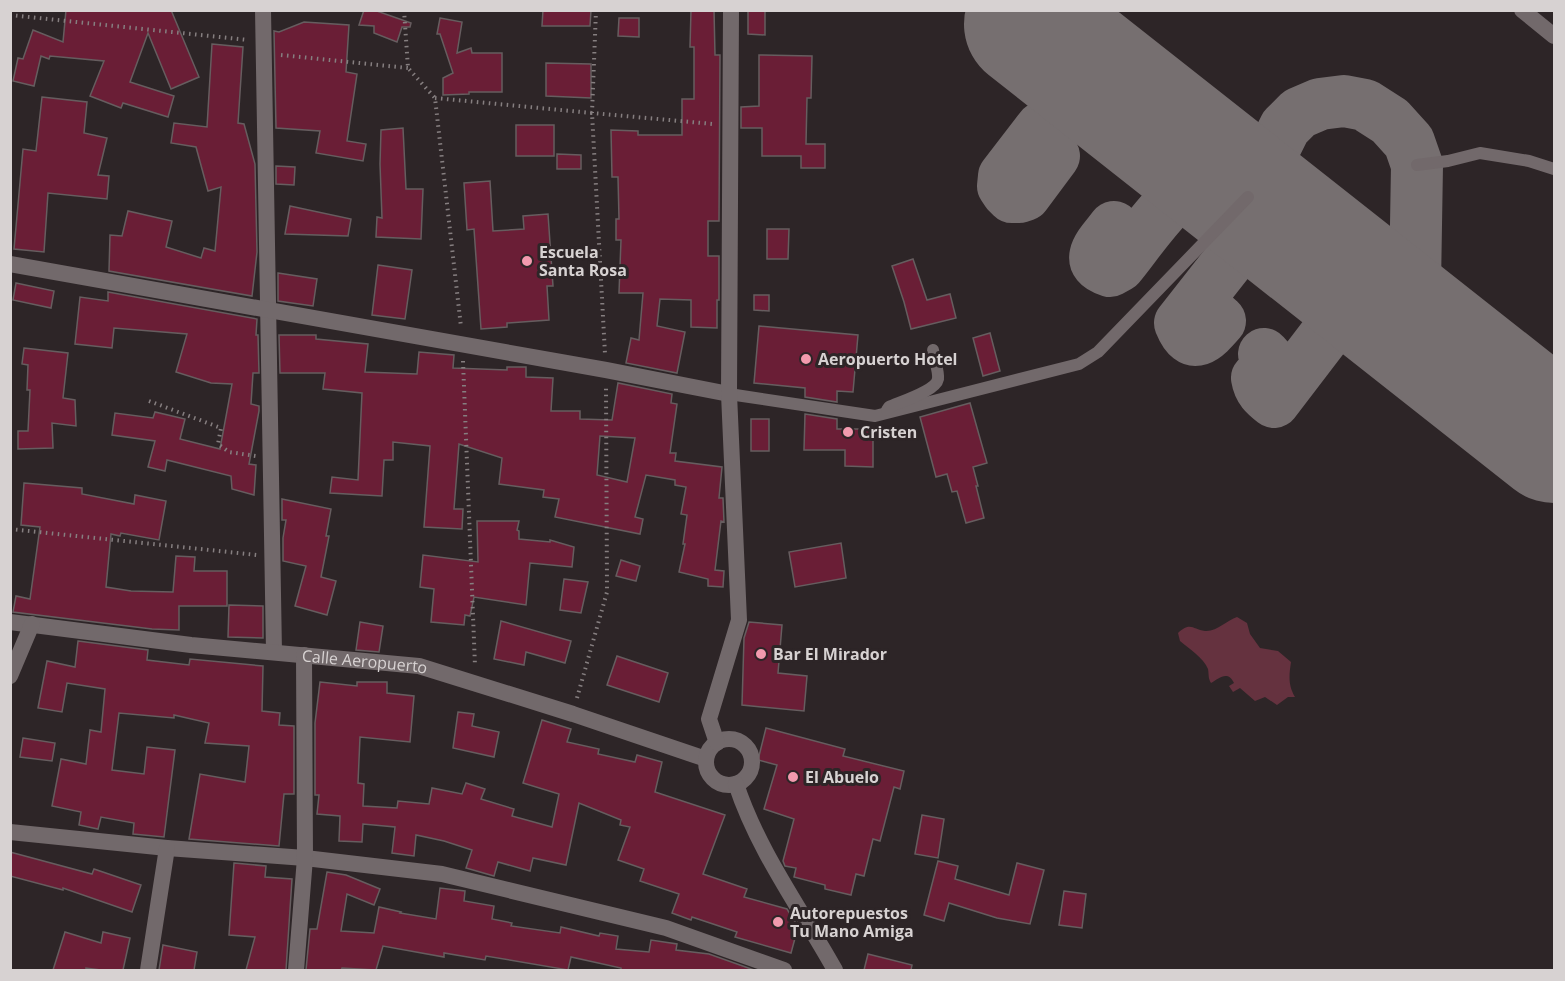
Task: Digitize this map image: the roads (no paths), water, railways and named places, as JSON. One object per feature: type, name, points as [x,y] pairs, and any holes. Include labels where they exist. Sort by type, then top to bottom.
[{"type":"street","points":[[263,10],[274,652]]},
{"type":"street","points":[[717,742],[709,719],[739,620],[729,394],[731,10]]},
{"type":"street","points":[[1522,10],[1554,36]]},
{"type":"street","points":[[10,264],[729,394]]},
{"type":"street","name":"Calle Aeropuerto","points":[[10,622],[191,645],[419,666],[573,714],[706,759]]},
{"type":"street","points":[[10,676],[32,624]]},
{"type":"street","points":[[296,970],[305,858],[304,655]]},
{"type":"street","points":[[726,739],[735,740],[744,745],[749,753],[752,762],[750,771],[736,784],[724,785],[714,780],[707,770],[706,759],[717,742],[726,739]]},
{"type":"street","points":[[736,784],[744,810],[767,854],[836,970]]},
{"type":"street","points":[[10,832],[167,848],[305,858],[442,874],[666,928],[784,970]]},
{"type":"street","points":[[148,970],[167,848]]},
{"type":"lane","points":[[1418,165],[1480,153],[1529,161],[1554,169]]},
{"type":"lane","points":[[729,394],[875,416],[1079,364],[1098,352],[1248,197]]},
{"type":"lane","points":[[887,414],[890,407],[929,390],[935,385],[938,379],[933,350]]},
{"type":"place","name":"Escuela Santa Rosa","points":[[527,261]]},
{"type":"place","name":"Aeropuerto Hotel","points":[[806,359]]},
{"type":"place","name":"Cristen","points":[[848,432]]},
{"type":"place","name":"Bar El Mirador","points":[[761,654]]},
{"type":"place","name":"El Abuelo","points":[[793,777]]},
{"type":"place","name":"Autorepuestos Tu Mano Amiga","points":[[778,922]]}]
